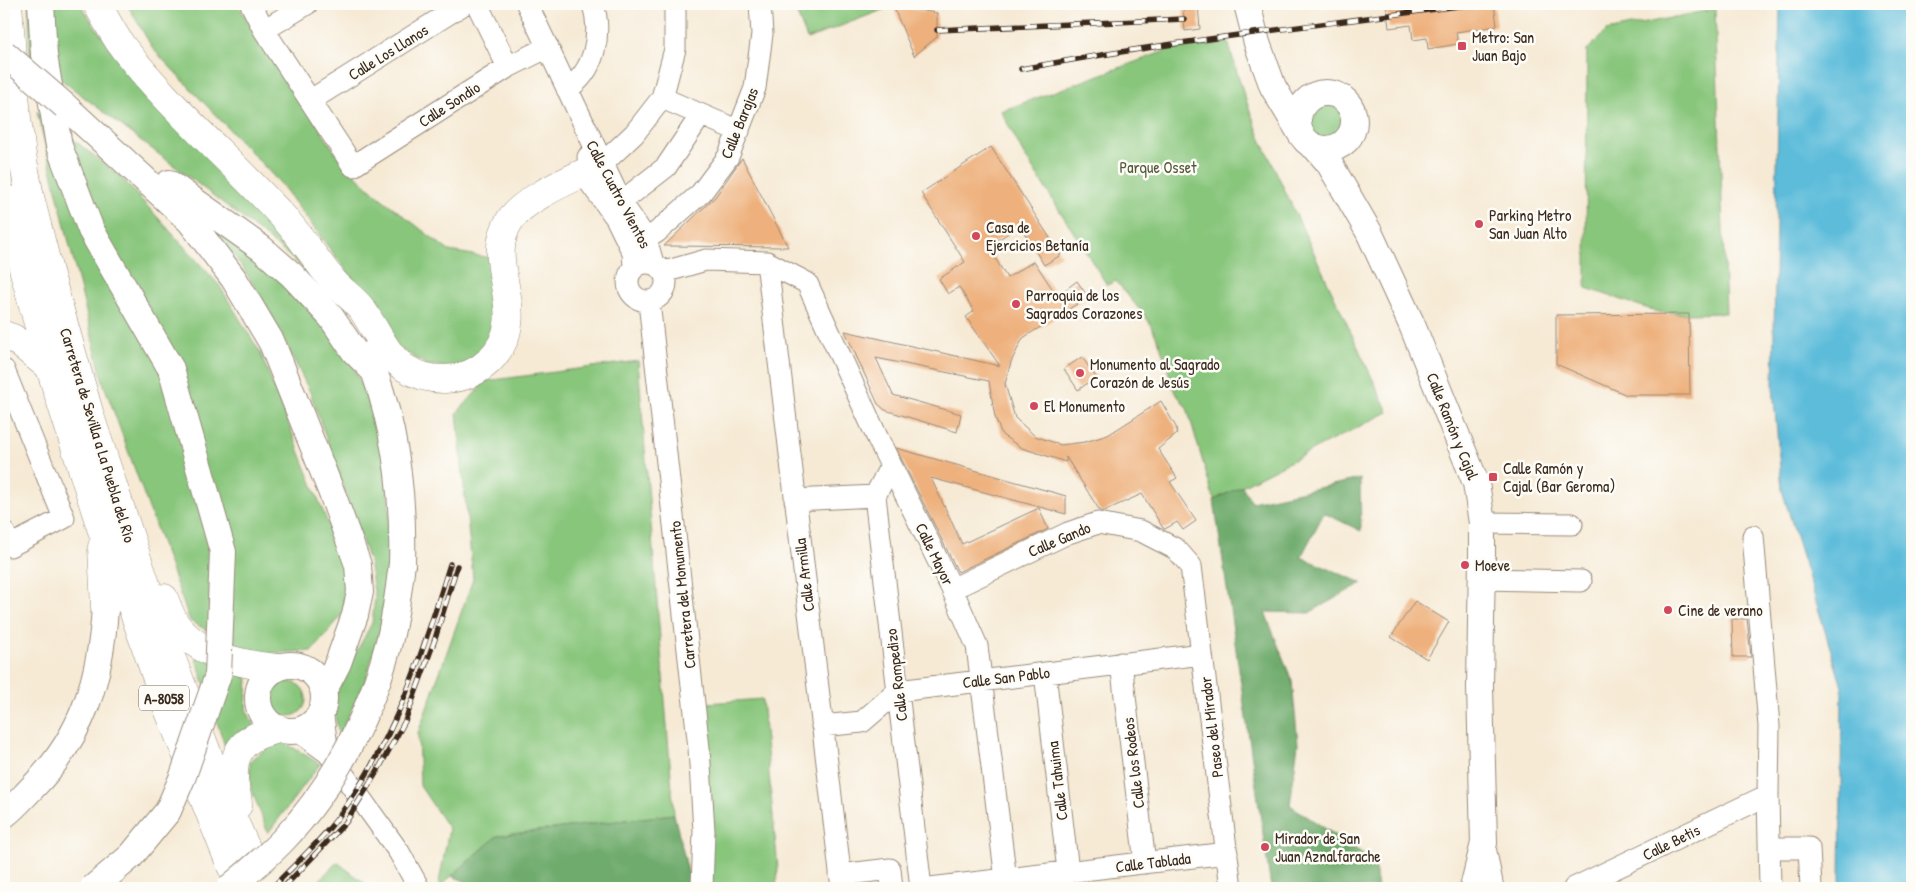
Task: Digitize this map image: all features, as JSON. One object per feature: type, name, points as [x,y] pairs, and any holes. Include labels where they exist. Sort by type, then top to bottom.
[{"type":"highway","name":"Carretera de Sevilla a La Puebla del Río","points":[[8,4],[17,119],[30,197],[49,272],[91,419],[173,662],[236,859]]},
{"type":"highway","points":[[97,4],[124,48],[158,88],[286,221],[334,283],[360,308],[385,346],[403,367],[422,377],[447,380],[470,374],[488,361],[503,343],[510,319],[500,262],[502,239],[511,219],[531,200],[596,168]]},
{"type":"highway","name":"Carretera de Sevilla a La Puebla del Río","points":[[4,198],[50,368],[101,528],[119,570],[164,699],[236,859]]},
{"type":"highway","points":[[4,335],[13,338],[50,368]]},
{"type":"highway","points":[[101,528],[105,607]]},
{"type":"highway","points":[[140,567],[160,592],[176,624],[193,640],[219,656],[250,665],[289,667]]},
{"type":"highway","points":[[236,859],[238,799],[234,780],[234,764],[239,750],[247,740],[266,732],[289,730]]},
{"type":"main road","points":[[41,4],[44,55],[59,146],[91,230],[171,369],[223,552],[218,675],[183,776],[168,811],[131,856],[93,888]]},
{"type":"main road","name":"Calle Ramón y Cajal","points":[[1247,4],[1257,43],[1274,87],[1308,142],[1329,163],[1369,232]]},
{"type":"main road","points":[[1257,43],[1281,74],[1296,87],[1316,95]]},
{"type":"main road","points":[[4,53],[65,106],[190,221],[234,279],[272,343],[334,496],[358,565],[360,592],[346,643],[317,720],[308,727],[289,730],[268,722],[260,712],[257,699],[259,687],[266,676],[289,667],[315,663],[346,643]]},
{"type":"main road","points":[[1325,93],[1334,95],[1346,101],[1353,114],[1352,132],[1347,140],[1340,145],[1322,149],[1308,142],[1298,122],[1299,113],[1308,99],[1325,93]]},
{"type":"main road","name":"Calle Ramón y Cajal","points":[[1352,132],[1345,151],[1347,171],[1369,232],[1412,325],[1476,483],[1482,523],[1480,687],[1484,843],[1473,888]]},
{"type":"main road","points":[[130,165],[158,175],[261,248],[292,275],[331,317],[354,351],[375,372]]},
{"type":"main road","points":[[236,859],[257,865],[284,840],[333,773],[352,739],[379,676],[390,638],[402,563],[403,525],[396,450],[375,372],[356,325],[334,283]]},
{"type":"main road","points":[[4,815],[49,771],[74,734],[92,693],[99,666],[104,638],[105,607]]},
{"type":"main road","points":[[289,667],[311,671],[319,680],[323,700]]},
{"type":"street","points":[[250,4],[264,30],[311,100]]},
{"type":"street","points":[[264,30],[308,4]]},
{"type":"street","name":"Calle Los Llanos","points":[[311,100],[464,4]]},
{"type":"street","points":[[477,4],[508,67]]},
{"type":"street","name":"Calle Cuatro Vientos","points":[[527,4],[584,124],[596,168],[646,239],[651,267]]},
{"type":"street","points":[[567,89],[578,83],[592,61],[597,41],[597,17],[593,4]]},
{"type":"street","points":[[596,168],[634,134],[662,98],[675,49],[675,4]]},
{"type":"street","name":"Calle Barajas","points":[[646,239],[657,232],[701,193],[728,158],[755,88],[762,34],[760,4]]},
{"type":"street","name":"Calle Sondio","points":[[311,100],[353,166],[508,67],[548,47]]},
{"type":"street","points":[[662,98],[739,131]]},
{"type":"street","points":[[621,202],[666,167],[701,115]]},
{"type":"street","name":"Calle Cuatro Vientos","points":[[596,168],[592,184],[616,218],[633,254],[651,267]]},
{"type":"street","points":[[651,267],[666,279],[666,287],[656,299],[649,302],[639,300],[631,294],[627,285],[629,275],[651,267],[706,260],[767,262]]},
{"type":"street","name":"Calle Mayor","points":[[767,262],[807,283],[891,465],[952,589],[976,646],[982,680],[1006,884]]},
{"type":"street","name":"Calle Armilla","points":[[767,262],[841,882]]},
{"type":"street","name":"Carretera del Monumento","points":[[649,302],[699,748],[704,831],[702,888]]},
{"type":"street","points":[[4,370],[64,518],[7,539]]},
{"type":"street","points":[[795,500],[875,496],[891,465]]},
{"type":"street","name":"Calle Rompedizo","points":[[875,496],[921,888]]},
{"type":"street","name":"Calle Gando","points":[[952,589],[1068,532],[1098,523],[1141,531],[1176,549],[1191,566]]},
{"type":"street","points":[[1482,523],[1572,524]]},
{"type":"street","points":[[1753,536],[1769,726],[1770,888]]},
{"type":"street","name":"Paseo del Mirador","points":[[1191,566],[1230,888]]},
{"type":"street","points":[[1482,579],[1581,581]]},
{"type":"street","name":"Calle San Pablo","points":[[898,691],[1202,654]]},
{"type":"street","name":"Calle los Rodeos","points":[[1121,664],[1145,863]]},
{"type":"street","name":"Calle Tahuima","points":[[1044,673],[1069,880]]},
{"type":"street","points":[[822,726],[862,722],[898,691]]},
{"type":"street","points":[[323,700],[328,753]]},
{"type":"street","points":[[289,730],[328,753],[399,852],[419,888]]},
{"type":"street","name":"Calle Betis","points":[[1574,888],[1768,795]]},
{"type":"street","points":[[1484,843],[1493,888]]},
{"type":"street","points":[[1778,848],[1809,848],[1811,888]]},
{"type":"street","name":"Calle Tablada","points":[[930,888],[1069,880],[1145,863],[1226,853]]},
{"type":"street","points":[[841,882],[890,869],[892,888]]},
{"type":"green space","points":[[29,4],[80,4],[128,74],[280,228],[314,276],[240,216],[30,56]]},
{"type":"green space","points":[[127,4],[237,4],[341,161],[377,195],[449,251],[492,258],[501,330],[462,368],[427,365],[400,349],[366,297],[281,184],[153,49]]},
{"type":"green space","points":[[793,4],[883,4],[885,9],[807,39]]},
{"type":"green space","points":[[1715,9],[1726,313],[1689,314],[1658,312],[1586,288],[1587,50],[1606,31]]},
{"type":"green space","name":"Parque Osset","points":[[1228,42],[1243,92],[1260,137],[1388,412],[1214,500],[1187,408],[1175,392],[1159,342],[1148,320],[1116,281],[1107,285],[1023,153],[1001,111],[1168,50]]},
{"type":"green space","points":[[1324,100],[1336,103],[1347,117],[1347,126],[1344,133],[1338,139],[1329,142],[1317,141],[1305,117],[1311,105]]},
{"type":"green space","points":[[37,111],[120,176],[219,285],[260,352],[344,564],[343,614],[312,651],[251,654],[190,621],[103,382]]},
{"type":"green space","points":[[204,220],[271,267],[347,354],[372,407],[385,450],[392,547],[382,624],[365,682],[339,736],[334,710],[335,689],[372,623],[375,597],[369,561],[310,392],[271,314],[241,265]]},
{"type":"green space","points":[[638,361],[674,814],[497,836],[438,888],[449,829],[420,786],[418,733],[473,579],[457,413],[486,381]]},
{"type":"green space","points":[[1360,479],[1361,531],[1324,513],[1301,557],[1362,583],[1309,613],[1265,612],[1292,681],[1298,744],[1290,805],[1374,861],[1378,888],[1271,888],[1214,500],[1242,486],[1252,502]]},
{"type":"green space","points":[[201,656],[248,678],[246,709],[255,727],[238,732],[225,746],[196,659]]},
{"type":"green space","points":[[289,682],[301,687],[306,699],[301,711],[289,716],[277,711],[272,699],[277,687]]},
{"type":"green space","points":[[762,699],[778,869],[776,888],[706,888],[694,704]]},
{"type":"green space","points":[[279,739],[320,764],[268,833],[250,786],[250,761]]},
{"type":"green space","points":[[674,814],[692,888],[481,888],[452,876],[497,836]]},
{"type":"green space","points":[[337,862],[371,888],[312,888]]},
{"type":"water","points":[[1780,4],[1912,4],[1912,888],[1840,888],[1842,687],[1782,490],[1773,387]]},
{"type":"building","points":[[1386,4],[1494,4],[1497,26],[1456,32],[1458,44],[1428,49],[1427,38],[1413,40],[1411,25],[1389,28]]},
{"type":"building","points":[[1198,5],[1200,29],[1185,31],[1183,6]]},
{"type":"building","points":[[893,6],[937,13],[937,37],[914,56]]},
{"type":"building","points":[[991,147],[1061,255],[1044,265],[1020,226],[988,246],[1007,278],[1034,261],[1057,296],[1077,281],[1088,297],[1023,338],[1011,362],[1005,384],[1015,418],[1035,436],[1061,445],[1085,442],[1108,435],[1161,401],[1176,427],[1177,434],[1158,449],[1177,478],[1170,482],[1196,521],[1183,530],[1177,522],[1165,529],[1163,528],[1142,494],[1104,511],[1100,511],[1066,457],[1066,462],[1022,448],[1002,435],[995,417],[989,381],[876,358],[893,395],[961,414],[957,432],[885,410],[878,404],[845,331],[1000,366],[966,317],[974,311],[959,287],[948,294],[939,279],[965,262],[921,193]]},
{"type":"building","points":[[742,158],[788,247],[664,246],[715,197]]},
{"type":"building","points":[[1689,314],[1690,395],[1627,395],[1556,364],[1556,315]]},
{"type":"building","name":"Monumento al Sagrado Corazón de Jesús","points":[[1082,357],[1096,377],[1078,390],[1064,369]]},
{"type":"building","points":[[896,448],[1066,496],[1066,514],[931,478],[962,544],[1039,508],[1048,529],[958,572]]},
{"type":"building","points":[[1415,601],[1449,622],[1427,659],[1391,637]]},
{"type":"building","points":[[1732,619],[1747,619],[1751,657],[1733,657]]},
{"type":"tunnel","points":[[247,850],[265,888]]},
{"type":"railway","points":[[1021,69],[1190,42],[1472,4]]},
{"type":"railway","points":[[937,30],[1184,19]]},
{"type":"railway","points":[[272,888],[332,826],[359,787],[376,757],[392,727],[418,663],[450,564]]},
{"type":"railway","points":[[283,888],[346,822],[405,721],[435,639],[457,566]]},
{"type":"place","name":"Metro: San Juan Bajo","points":[[1462,46]]},
{"type":"place","name":"Parking Metro San Juan Alto","points":[[1479,224]]},
{"type":"place","name":"Casa de Ejercicios Betanía","points":[[976,236]]},
{"type":"place","name":"Parroquia de los Sagrados Corazones","points":[[1016,304]]},
{"type":"place","name":"Monumento al Sagrado Corazón de Jesús","points":[[1080,373]]},
{"type":"place","name":"El Monumento","points":[[1034,406]]},
{"type":"place","name":"Calle Ramón y Cajal (Bar Geroma)","points":[[1493,477]]},
{"type":"place","name":"Moeve","points":[[1465,565]]},
{"type":"place","name":"Cine de verano","points":[[1668,610]]},
{"type":"place","name":"Mirador de San Juan Aznalfarache","points":[[1265,847]]}]
